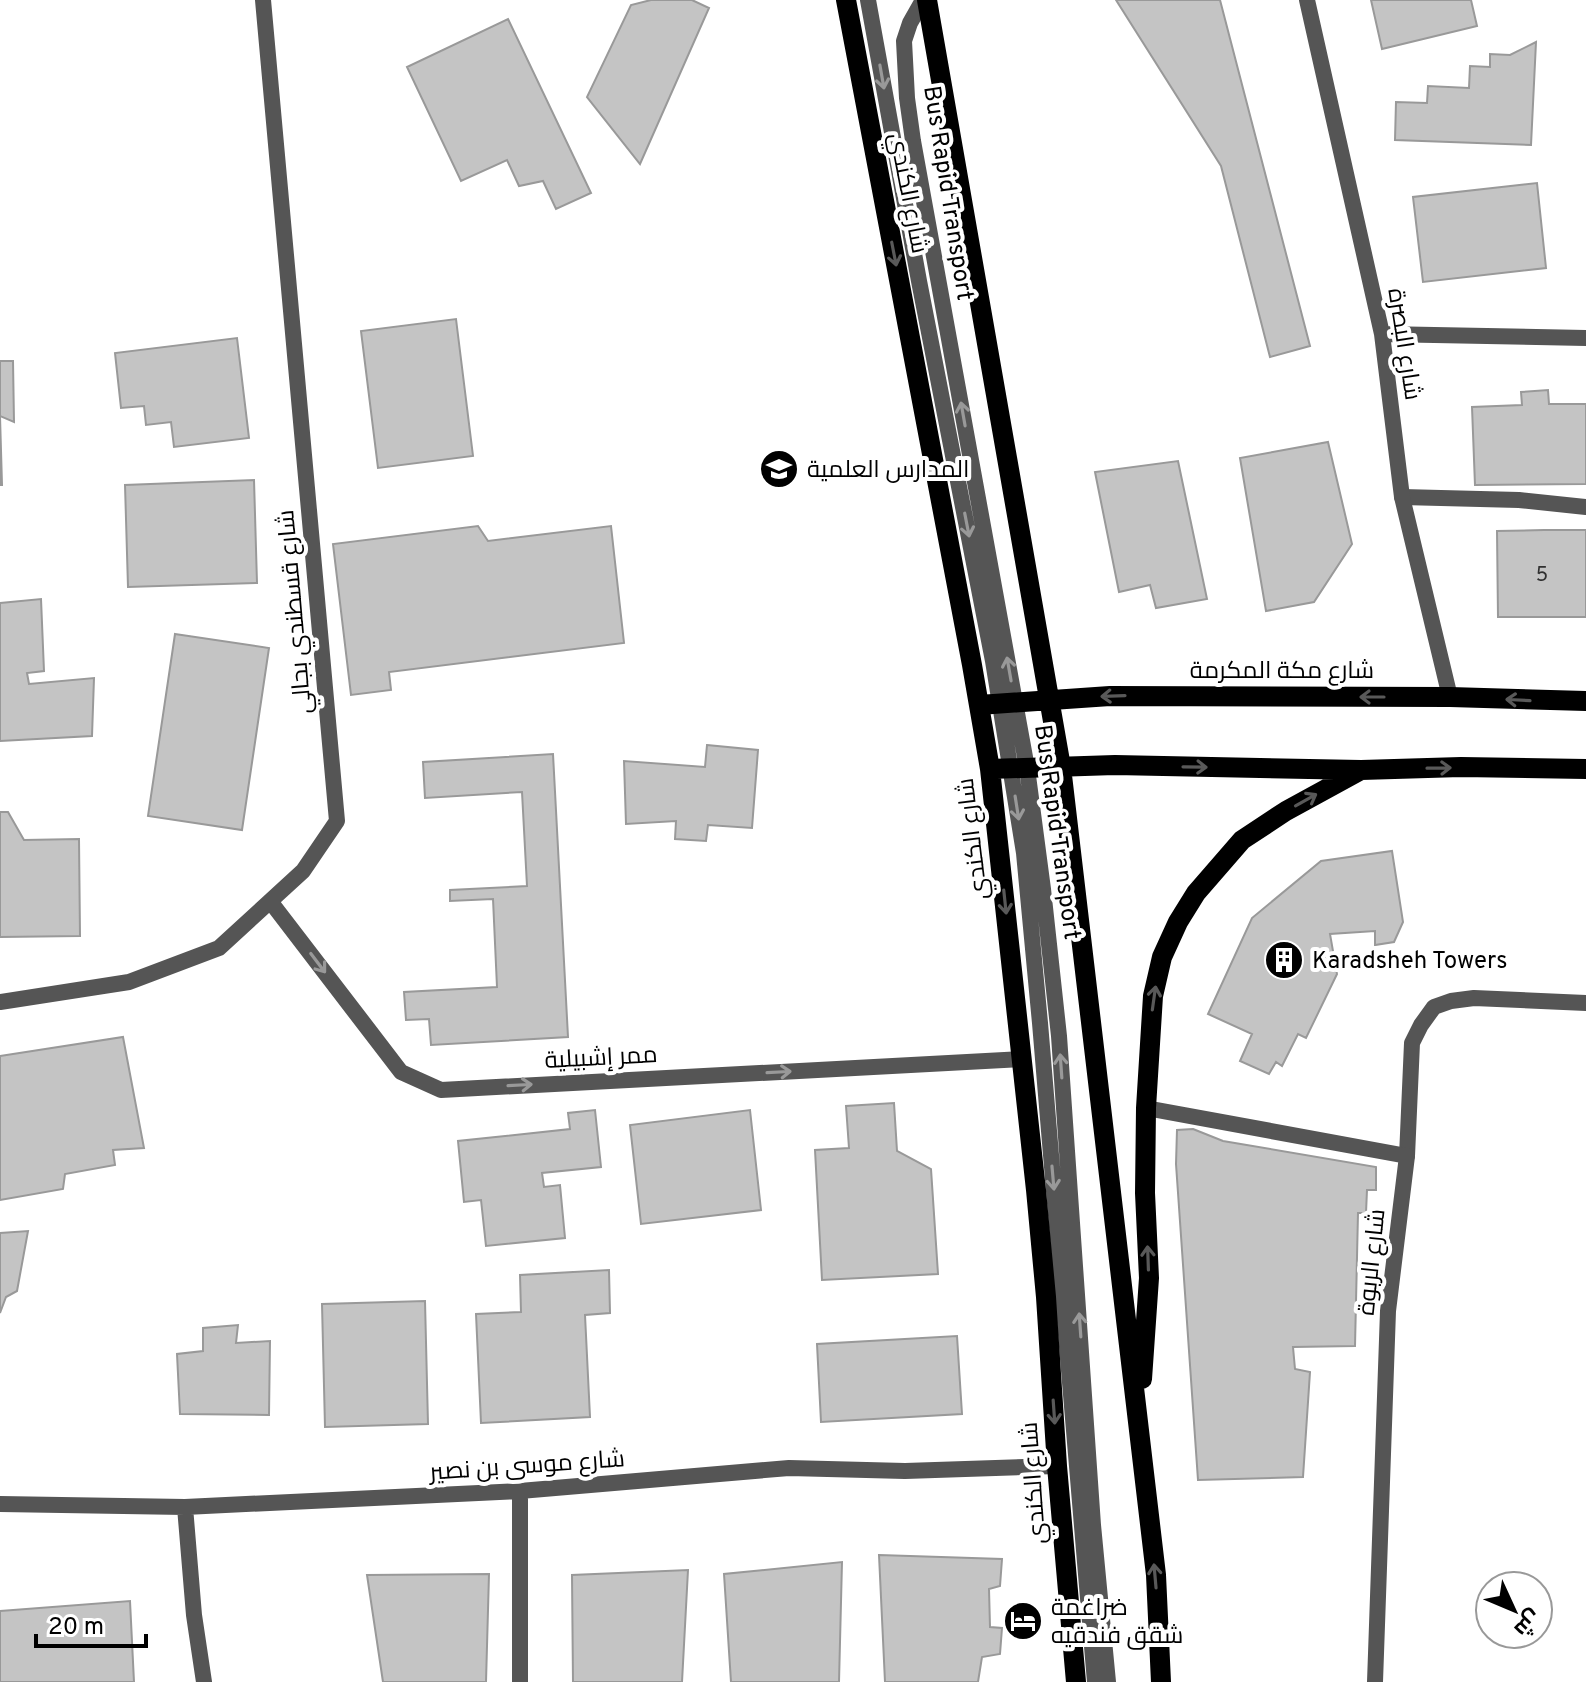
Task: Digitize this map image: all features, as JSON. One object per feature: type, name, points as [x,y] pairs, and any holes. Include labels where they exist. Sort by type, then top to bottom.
[{"type":"main road","name":"شارع الكندي","points":[[846,0],[1010,769],[1023,1059],[1046,1297],[1076,1682]]},
{"type":"main road","name":"شارع الكندي","points":[[925,0],[1061,767],[1156,1575],[1161,1682]]},
{"type":"main road","name":"شارع مكة المكرمة","points":[[998,704],[1110,696],[1450,697],[1586,701]]},
{"type":"main road","points":[[1010,769],[1115,765],[1361,770],[1461,767],[1586,769]]},
{"type":"main road","points":[[1138,1419],[1149,1278],[1145,1193],[1146,1108],[1153,996],[1162,957],[1196,893],[1242,840],[1286,811],[1361,770]]},
{"type":"street","name":"شارع قسطندي بجالي","points":[[0,1002],[129,982],[219,948],[303,871],[337,821],[263,0]]},
{"type":"street","name":"Bus Rapid Transport","points":[[868,0],[993,661],[998,704]]},
{"type":"street","name":"Bus Rapid Transport","points":[[925,0],[910,23],[904,41],[907,98],[998,704],[1059,1036],[1093,1525],[1108,1682]]},
{"type":"street","name":"شارع البصرة","points":[[1307,0],[1382,334],[1402,497],[1450,697]]},
{"type":"street","points":[[1382,334],[1586,338]]},
{"type":"street","points":[[1402,497],[1519,500],[1586,507]]},
{"type":"street","name":"Bus Rapid Transport","points":[[1010,769],[1024,853],[1039,1007],[1095,1682]]},
{"type":"street","name":"ممر إشبيلية","points":[[270,901],[401,1072],[441,1090],[1023,1059]]},
{"type":"street","name":"شارع الربوة","points":[[1375,1682],[1388,1311],[1407,1156],[1412,1043],[1434,1007],[1451,1001],[1474,998],[1586,1003]]},
{"type":"street","points":[[1146,1108],[1407,1156]]},
{"type":"street","name":"شارع موسى بن نصير","points":[[0,1504],[185,1507],[520,1491],[789,1468],[905,1471],[1057,1466]]},
{"type":"street","points":[[520,1491],[520,1682]]},
{"type":"street","points":[[185,1507],[194,1615],[204,1682]]},
{"type":"building","points":[[651,0],[692,0],[709,8],[640,164],[587,97],[631,5]]},
{"type":"building","points":[[1116,0],[1220,0],[1310,346],[1270,357],[1221,166]]},
{"type":"building","points":[[1371,0],[1471,0],[1477,26],[1382,49]]},
{"type":"building","points":[[508,19],[591,193],[556,209],[543,181],[519,186],[507,160],[461,181],[407,67]]},
{"type":"building","points":[[1536,42],[1531,145],[1395,140],[1396,102],[1427,103],[1428,86],[1469,88],[1470,66],[1490,67],[1490,54],[1510,55]]},
{"type":"building","points":[[1537,183],[1546,268],[1423,282],[1413,197]]},
{"type":"building","points":[[456,319],[473,456],[378,468],[361,331]]},
{"type":"building","points":[[237,338],[249,438],[174,447],[171,422],[146,425],[144,406],[121,408],[115,353]]},
{"type":"building","points":[[0,361],[13,361],[14,422],[0,416]]},
{"type":"building","points":[[1548,390],[1549,404],[1586,404],[1586,484],[1475,485],[1472,407],[1522,405],[1521,392]]},
{"type":"building","points":[[0,416],[2,485],[0,485]]},
{"type":"building","points":[[1328,442],[1352,544],[1314,602],[1266,611],[1240,458]]},
{"type":"building","points":[[1178,461],[1207,599],[1156,608],[1150,585],[1119,592],[1095,472]]},
{"type":"building","points":[[254,480],[257,583],[128,587],[125,485]]},
{"type":"building","points":[[478,526],[488,541],[611,526],[624,643],[389,672],[391,690],[351,695],[333,544]]},
{"type":"building","points":[[1586,530],[1586,617],[1498,617],[1497,531]]},
{"type":"building","points":[[41,599],[44,671],[27,673],[29,684],[94,678],[92,736],[0,741],[0,603]]},
{"type":"building","points":[[175,634],[269,648],[242,830],[148,816]]},
{"type":"building","points":[[707,745],[758,750],[752,828],[708,825],[706,841],[675,839],[676,821],[626,824],[624,761],[705,767]]},
{"type":"building","points":[[553,754],[568,1037],[431,1045],[429,1019],[406,1020],[404,992],[497,987],[493,899],[450,901],[450,890],[527,886],[522,792],[425,798],[423,762]]},
{"type":"building","points":[[0,812],[8,812],[24,840],[79,839],[80,936],[0,937]]},
{"type":"building","name":"Karadsheh Towers","points":[[1392,851],[1403,922],[1394,942],[1375,945],[1375,931],[1330,934],[1337,974],[1306,1038],[1298,1034],[1282,1066],[1276,1062],[1269,1074],[1240,1061],[1252,1034],[1208,1014],[1252,918],[1321,861]]},
{"type":"building","points":[[123,1037],[144,1148],[113,1150],[115,1165],[65,1174],[63,1189],[0,1200],[0,1056]]},
{"type":"building","points":[[894,1103],[897,1151],[931,1169],[938,1274],[822,1280],[815,1150],[849,1148],[846,1106]]},
{"type":"building","points":[[595,1110],[601,1167],[542,1173],[544,1187],[560,1185],[565,1238],[486,1246],[481,1200],[464,1202],[458,1141],[570,1129],[568,1113]]},
{"type":"building","points":[[750,1110],[761,1210],[641,1224],[630,1125]]},
{"type":"building","points":[[1193,1129],[1223,1141],[1376,1167],[1376,1190],[1367,1190],[1366,1213],[1358,1213],[1355,1346],[1293,1347],[1295,1369],[1310,1372],[1303,1477],[1198,1480],[1176,1164],[1177,1130]]},
{"type":"building","points":[[28,1231],[17,1291],[6,1297],[0,1313],[0,1233]]},
{"type":"building","points":[[609,1270],[610,1313],[585,1315],[590,1417],[481,1423],[476,1314],[521,1312],[520,1275]]},
{"type":"building","points":[[425,1301],[428,1424],[325,1427],[322,1304]]},
{"type":"building","points":[[238,1325],[236,1343],[270,1341],[269,1415],[180,1414],[177,1354],[203,1351],[203,1328]]},
{"type":"building","points":[[957,1336],[962,1414],[821,1422],[817,1344]]},
{"type":"building","points":[[879,1555],[1002,1559],[1000,1586],[989,1589],[990,1627],[1002,1628],[1000,1654],[982,1657],[978,1682],[885,1682]]},
{"type":"building","points":[[842,1562],[839,1682],[731,1682],[724,1574]]},
{"type":"building","points":[[688,1570],[682,1682],[573,1682],[572,1575]]},
{"type":"building","points":[[489,1574],[486,1682],[383,1682],[367,1575]]},
{"type":"building","points":[[130,1601],[134,1682],[0,1682],[0,1611]]},
{"type":"place","name":"المدارس العلمية","points":[[779,469]]},
{"type":"place","name":"Karadsheh Towers","points":[[1284,960]]},
{"type":"place","name":"ضراغمة شقق فندقيه","points":[[1023,1621]]}]
